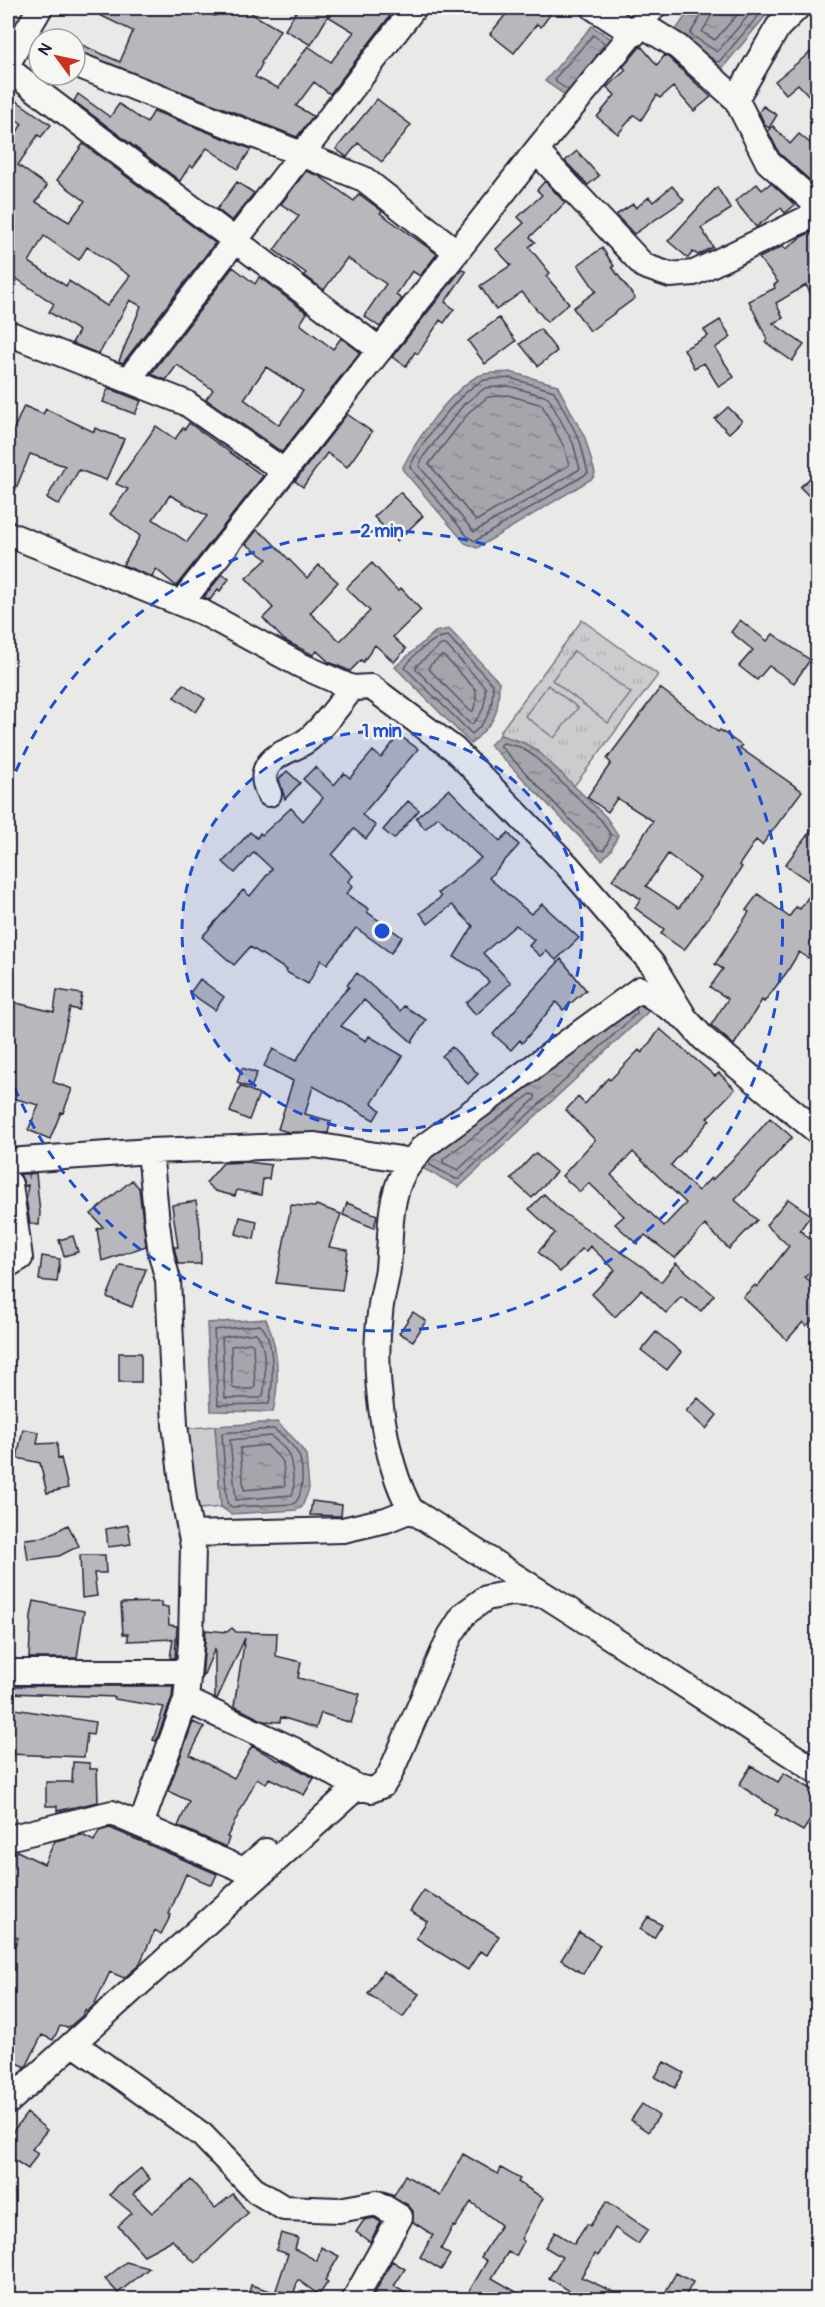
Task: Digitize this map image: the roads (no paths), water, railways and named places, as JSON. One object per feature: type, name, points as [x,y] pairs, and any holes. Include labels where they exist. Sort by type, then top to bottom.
[{"type":"street","points":[[34,27],[40,8]]},
{"type":"street","points":[[128,380],[414,8]]},
{"type":"street","points":[[594,8],[643,22],[678,47],[736,99],[768,162],[818,206]]},
{"type":"street","points":[[736,99],[778,27],[797,8]]},
{"type":"street","points":[[181,603],[536,151],[643,22]]},
{"type":"street","points":[[8,63],[27,48]]},
{"type":"street","points":[[8,69],[380,350]]},
{"type":"street","points":[[87,69],[364,179],[457,252]]},
{"type":"street","points":[[536,151],[644,266],[670,275],[694,273],[818,213]]},
{"type":"street","points":[[8,333],[186,404],[284,471]]},
{"type":"street","points":[[8,534],[181,603],[300,665],[352,688],[371,687],[454,749],[567,865],[653,965],[685,1018],[704,1039],[818,1132]]},
{"type":"street","points":[[269,794],[264,781],[267,767],[279,754],[308,740],[329,718],[352,688]]},
{"type":"street","points":[[685,1018],[640,989],[422,1148],[403,1173],[394,1196],[387,1271],[379,1314],[377,1354],[384,1423],[401,1492],[411,1510],[818,1772]]},
{"type":"street","points":[[8,1265],[20,1258],[8,1173],[150,1151],[315,1145],[412,1161]]},
{"type":"street","points":[[141,1825],[186,1700],[193,1557],[175,1425],[168,1280],[161,1254],[150,1151]]},
{"type":"street","points":[[191,1534],[343,1530],[386,1520],[411,1510]]},
{"type":"street","points":[[186,1700],[294,1750],[352,1784],[371,1790],[383,1785],[390,1774],[450,1636],[464,1614],[486,1598],[511,1593],[545,1595]]},
{"type":"street","points":[[8,1672],[188,1672]]},
{"type":"street","points":[[8,1838],[112,1813],[244,1870],[352,1784]]},
{"type":"street","points":[[8,2102],[352,1784]]},
{"type":"street","points":[[73,2043],[202,2136],[256,2191],[284,2208],[339,2210],[377,2203],[400,2217],[354,2300]]},
{"type":"water","points":[[691,8],[772,8],[720,71],[671,37]]},
{"type":"water","points":[[592,26],[615,41],[572,100],[545,81]]},
{"type":"water","points":[[510,372],[557,385],[585,438],[595,473],[593,478],[477,548],[465,543],[402,469],[424,431],[467,383],[478,376]]},
{"type":"water","points":[[449,629],[499,682],[498,703],[494,717],[471,744],[395,667],[435,632]]},
{"type":"water","points":[[500,735],[537,750],[606,817],[618,835],[611,850],[602,860],[490,745]]},
{"type":"water","points":[[636,999],[650,1010],[459,1187],[420,1167],[425,1156]]},
{"type":"water","points":[[266,1319],[274,1342],[277,1365],[277,1388],[273,1412],[211,1411],[207,1323]]},
{"type":"water","points":[[277,1422],[297,1442],[306,1455],[309,1489],[302,1507],[297,1510],[231,1514],[221,1507],[215,1426]]}]
